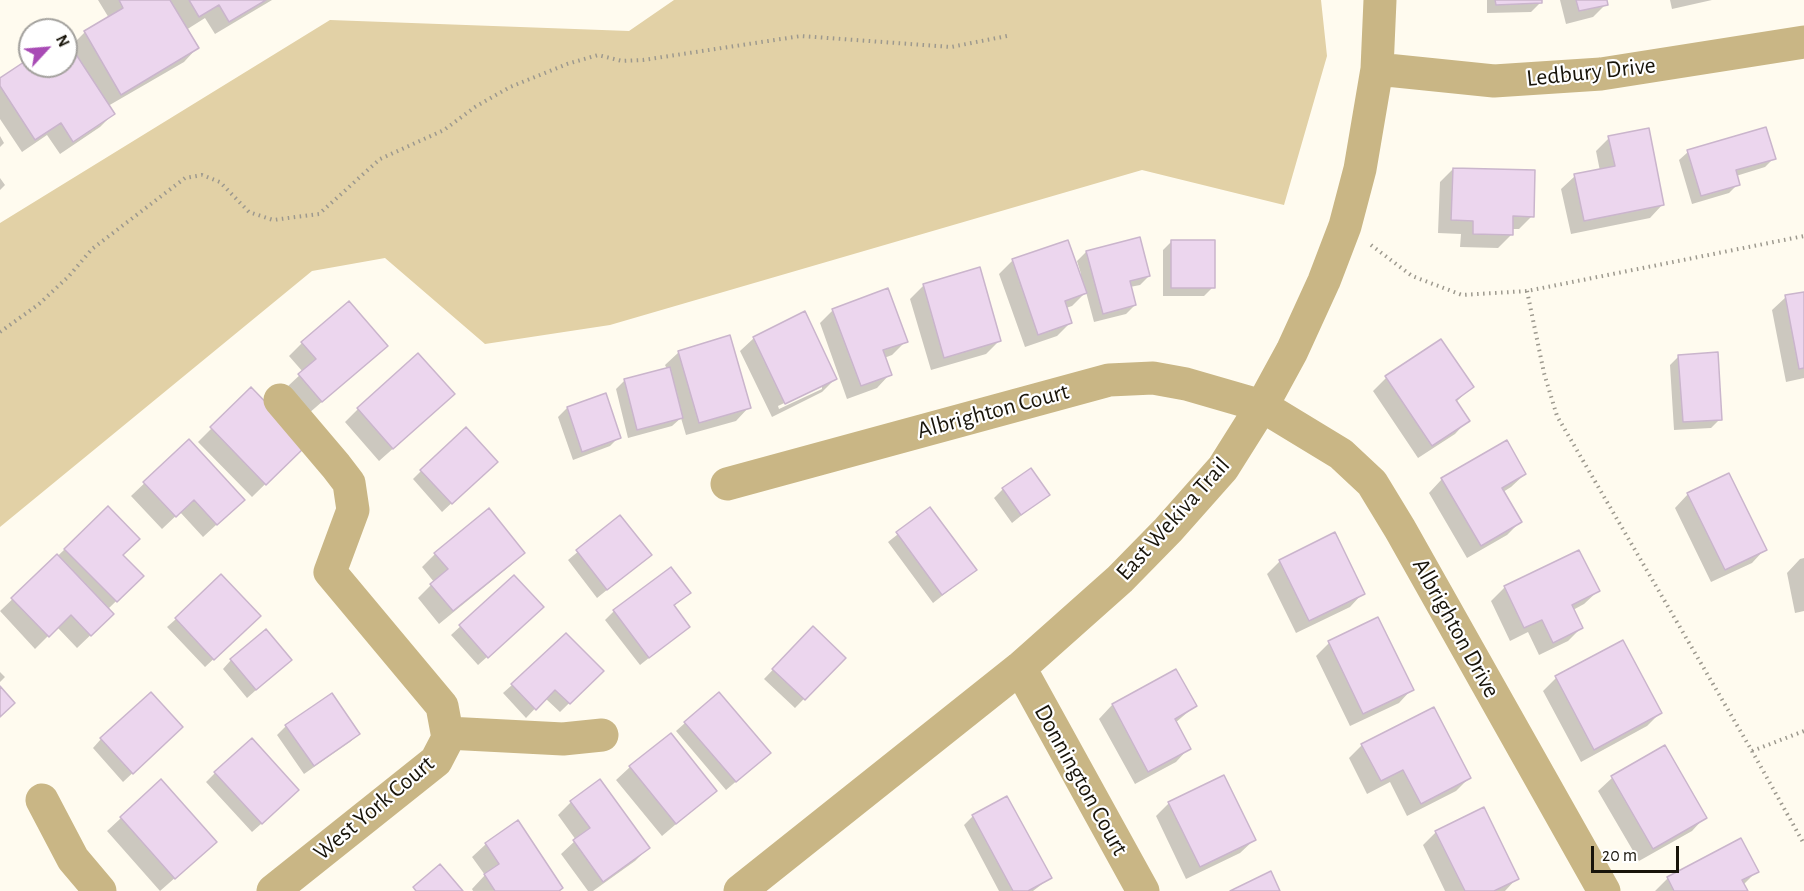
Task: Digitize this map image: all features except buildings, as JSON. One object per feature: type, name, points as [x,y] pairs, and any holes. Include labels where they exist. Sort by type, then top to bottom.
[{"type":"street","name":"East Wekiva Trail","points":[[740,891],[1020,669],[1120,579],[1168,530],[1223,468],[1262,406],[1297,341],[1324,281],[1345,226],[1360,169],[1377,69],[1380,0]]},
{"type":"street","name":"Ledbury Drive","points":[[1377,69],[1494,81],[1601,74],[1804,42]]},
{"type":"street","name":"Albrighton Court","points":[[727,484],[1109,380],[1153,378],[1186,384],[1262,406]]},
{"type":"street","name":"West York Court","points":[[273,891],[436,761],[448,738],[442,706],[330,572],[353,510],[349,483],[280,400]]},
{"type":"street","name":"Albrighton Drive","points":[[1262,406],[1341,454],[1372,483],[1604,891]]},
{"type":"street","name":"Donnington Court","points":[[1020,669],[1143,891]]},
{"type":"street","points":[[447,733],[563,739],[602,735]]},
{"type":"street","points":[[42,800],[73,859],[100,891]]},
{"type":"path","points":[[0,332],[14,324],[46,297],[93,249],[185,178],[202,174],[220,182],[249,212],[273,220],[319,214],[380,159],[444,130],[475,107],[510,87],[545,71],[577,61],[598,55],[622,61],[643,60],[801,36],[951,46],[1007,36]]},
{"type":"path","points":[[1345,226],[1412,276],[1462,295],[1527,291],[1804,236]]},
{"type":"path","points":[[1527,291],[1544,373],[1557,416],[1804,844]]},
{"type":"path","points":[[1752,751],[1804,731]]},
{"type":"shaded area","points":[[674,0],[1321,0],[1327,56],[1284,205],[1142,170],[610,325],[485,344],[385,258],[312,271],[0,527],[0,223],[330,20],[629,31]]}]
